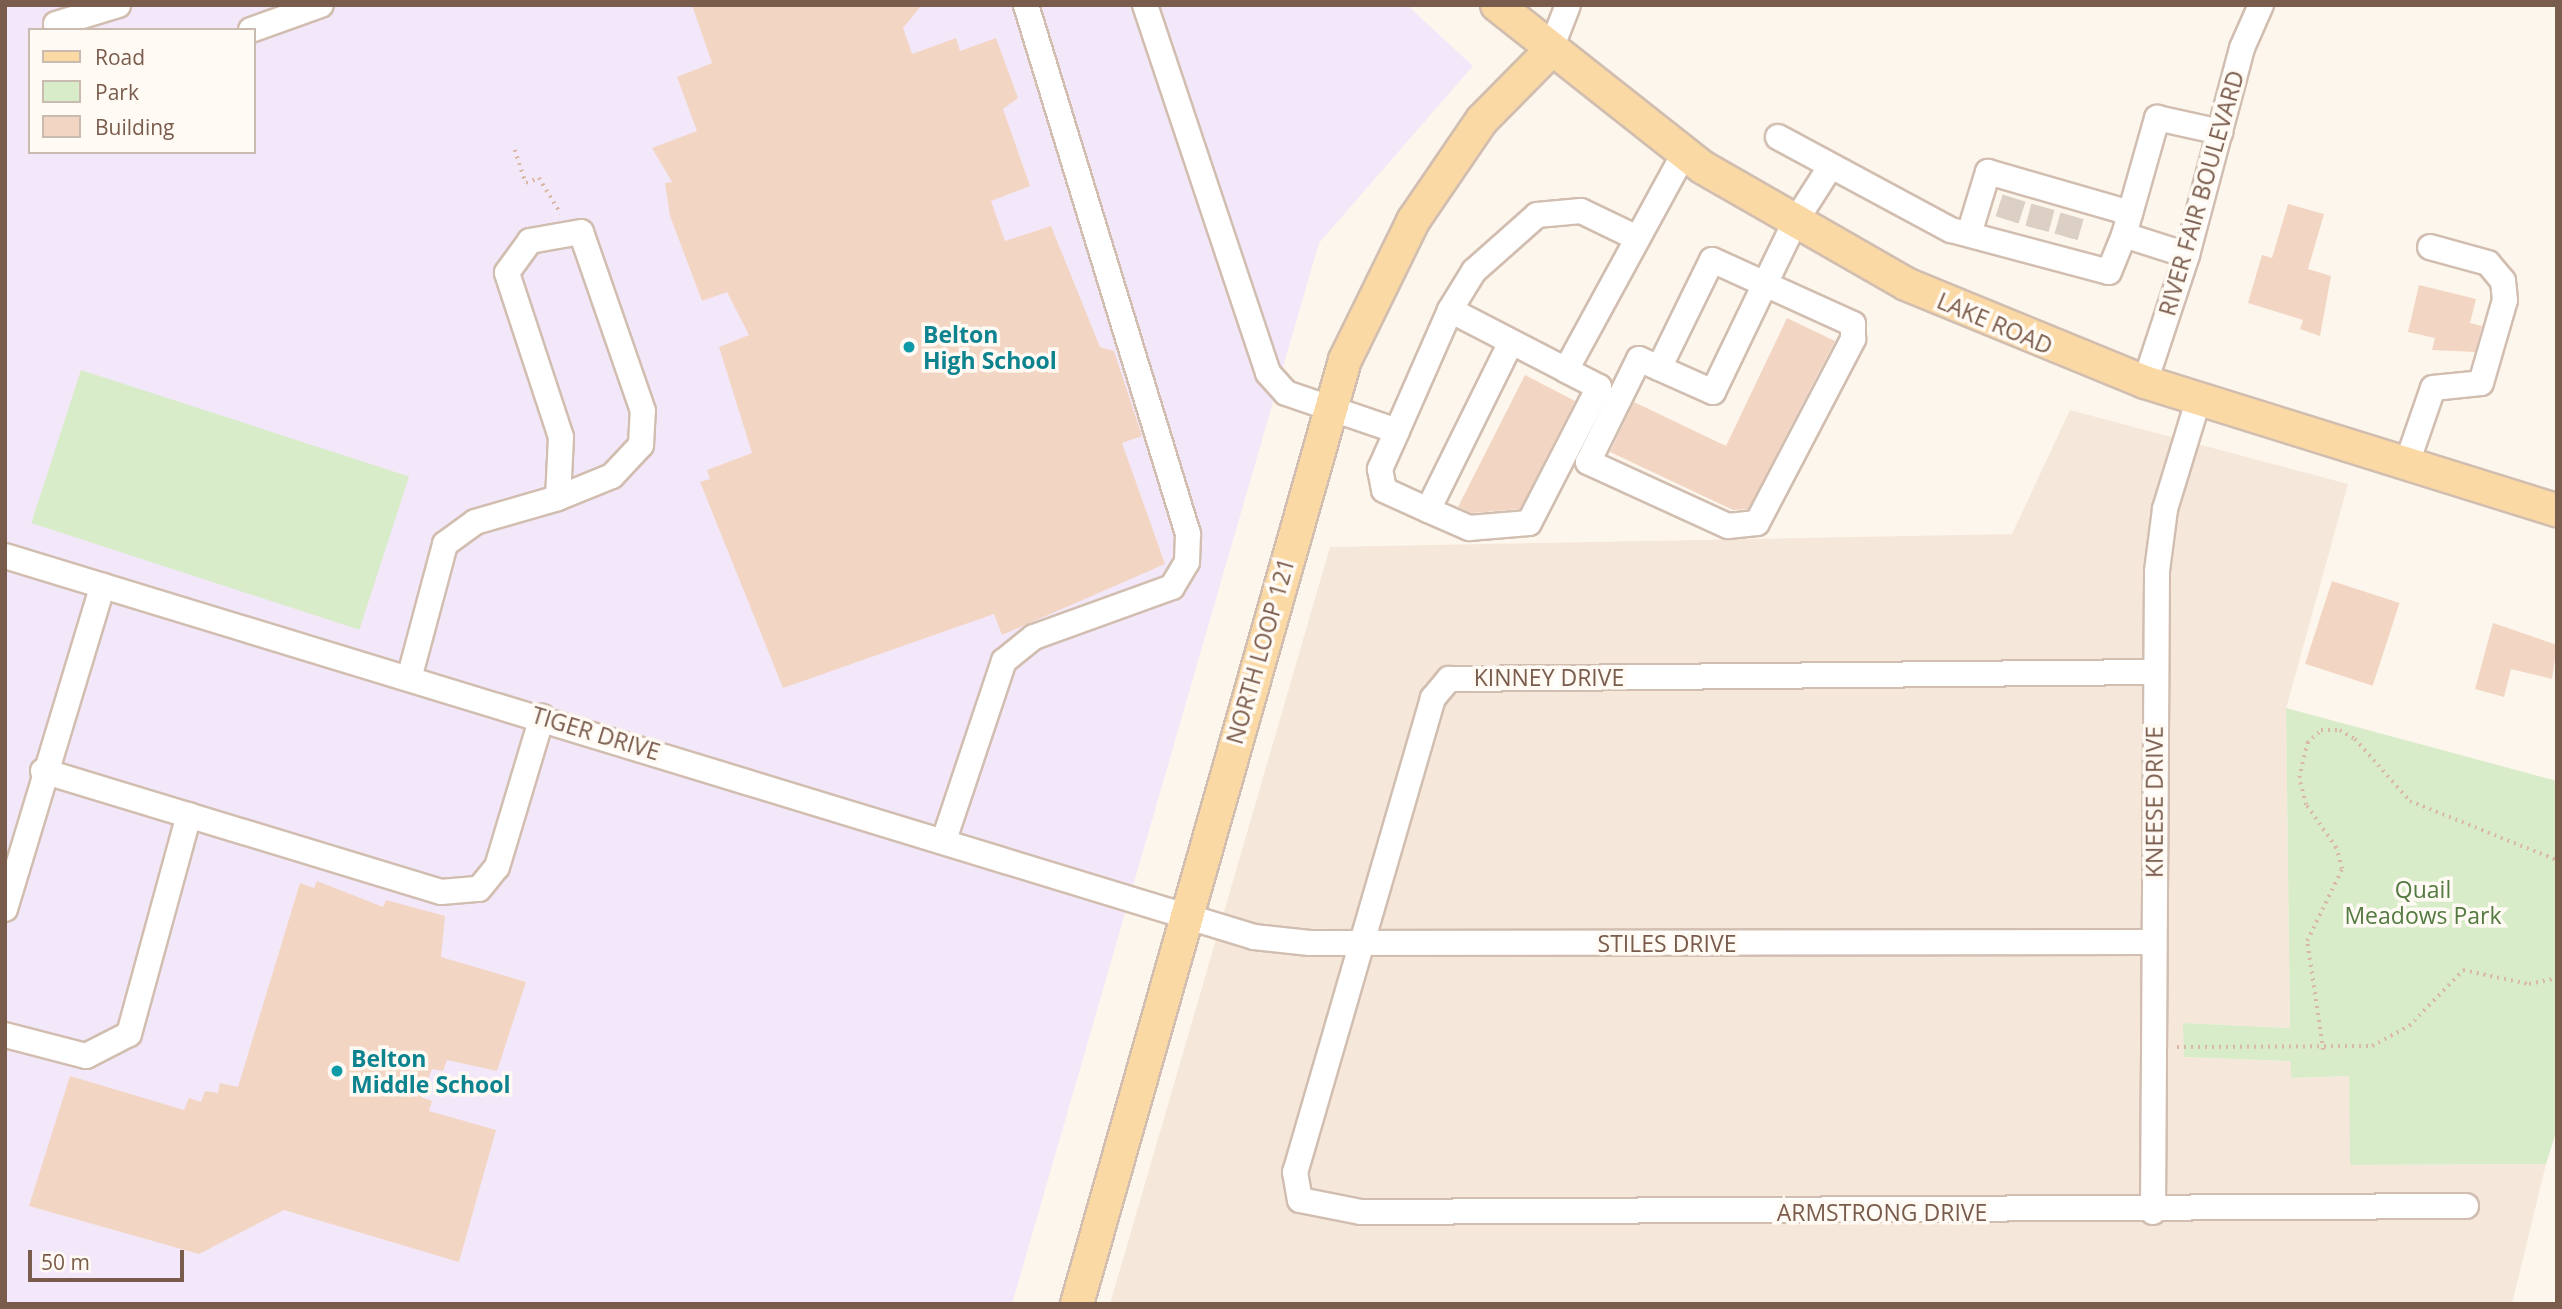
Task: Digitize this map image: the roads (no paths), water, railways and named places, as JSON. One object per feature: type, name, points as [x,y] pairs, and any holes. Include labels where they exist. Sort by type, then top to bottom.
[{"type":"main road","name":"LAKE ROAD","points":[[1497,5],[1550,51],[1684,153],[1795,222],[1980,318],[2145,382],[2557,510]]},
{"type":"main road","name":"NORTH LOOP 121","points":[[1076,1304],[1329,410],[1369,301],[1413,221],[1482,120],[1550,51]]},
{"type":"street","points":[[57,28],[56,24],[118,5]]},
{"type":"street","points":[[256,28],[320,5]]},
{"type":"street","points":[[944,840],[1004,661],[1016,648],[1172,587],[1187,562],[1188,534],[1026,5]]},
{"type":"street","points":[[1145,5],[1268,373],[1286,393],[1329,410],[1397,431]]},
{"type":"street","points":[[1550,51],[1568,5]]},
{"type":"street","name":"RIVER FAIR BOULEVARD","points":[[2145,382],[2187,255],[2242,48],[2261,5]]},
{"type":"street","points":[[1969,234],[1988,172],[2010,211],[2069,228],[2109,272],[2127,224],[2157,118],[2220,132]]},
{"type":"street","points":[[1778,138],[1902,208],[1969,234]]},
{"type":"street","points":[[1566,370],[1684,153]]},
{"type":"street","points":[[1659,368],[1712,260],[1765,284],[1855,330],[1757,523],[1728,526],[1588,461],[1639,359],[1659,368],[1713,392],[1765,284],[1795,222],[1830,167]]},
{"type":"street","points":[[1450,310],[1599,387],[1529,523],[1481,529],[1428,510],[1384,490],[1380,469],[1450,310],[1474,271],[1537,215],[1581,211],[1637,238]]},
{"type":"street","points":[[1969,234],[2010,211],[2069,228],[2127,224],[2187,255]]},
{"type":"street","points":[[410,675],[444,544],[475,522],[558,498],[612,475],[641,445],[643,411],[581,232],[530,241],[507,272],[561,437],[558,498]]},
{"type":"street","points":[[2407,463],[2433,388],[2481,383],[2505,300],[2503,281],[2488,262],[2430,247]]},
{"type":"street","points":[[1428,510],[1511,341]]},
{"type":"street","name":"KNEESE DRIVE","points":[[2153,1212],[2155,672],[2165,509],[2199,398]]},
{"type":"street","name":"TIGER DRIVE","points":[[6,558],[410,675],[944,840],[1185,918]]},
{"type":"street","points":[[5,909],[43,771],[103,585]]},
{"type":"street","name":"KINNEY DRIVE","points":[[1300,1200],[1295,1172],[1365,944],[1433,698],[1449,679],[2155,672]]},
{"type":"street","points":[[43,771],[441,892],[479,889],[497,867],[542,716]]},
{"type":"street","points":[[5,1035],[86,1056],[129,1034],[189,815]]},
{"type":"street","name":"STILES DRIVE","points":[[1185,918],[1254,937],[1365,944],[2152,942]]},
{"type":"street","name":"ARMSTRONG DRIVE","points":[[1300,1200],[1360,1212],[2153,1212],[2466,1206]]},
{"type":"tunnel","points":[[2007,220],[2014,198]]},
{"type":"tunnel","points":[[2037,229],[2043,207]]},
{"type":"tunnel","points":[[2066,237],[2072,216]]},
{"type":"place","name":"Belton High School","points":[[909,347]]},
{"type":"place","name":"Belton Middle School","points":[[337,1071]]},
{"type":"park label","name":"Quail Meadows Park","points":[[2423,902]]}]
